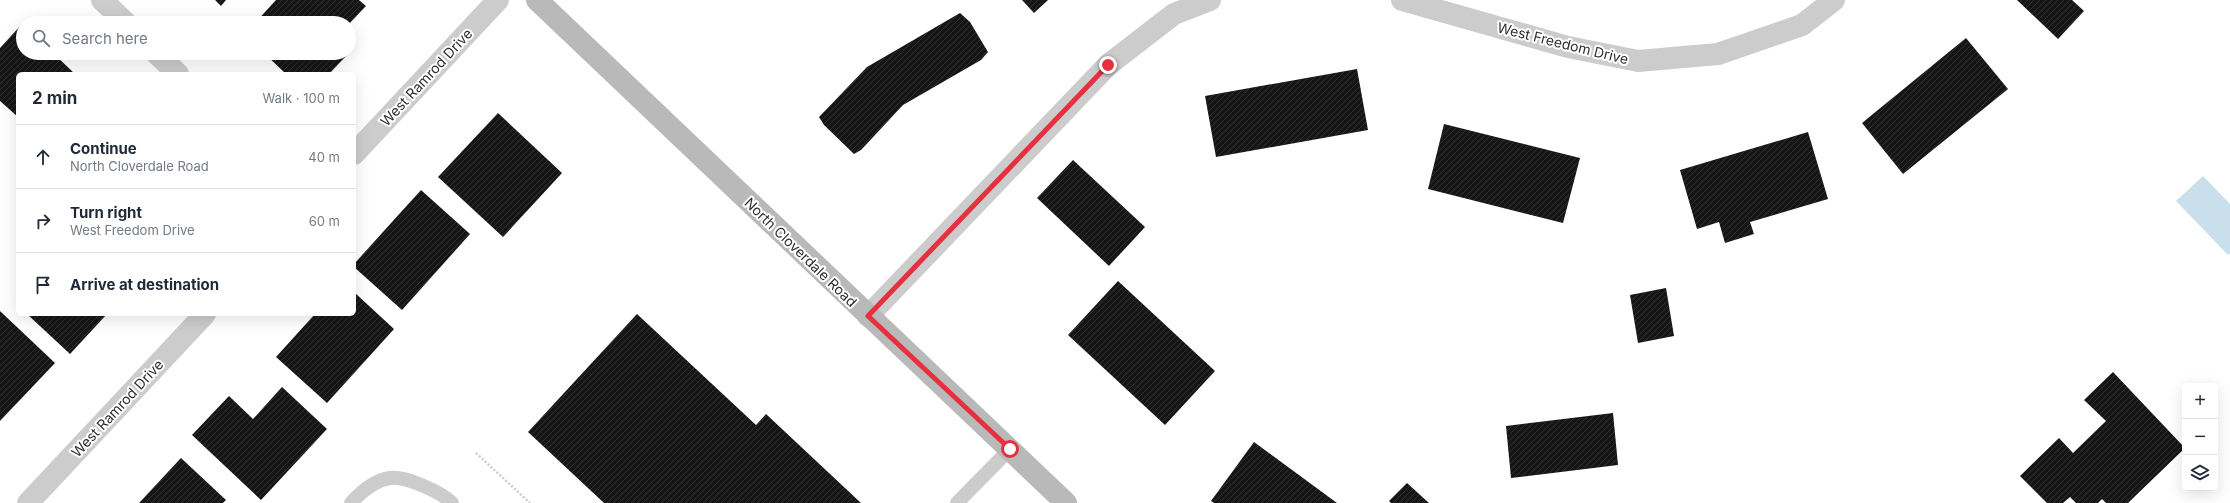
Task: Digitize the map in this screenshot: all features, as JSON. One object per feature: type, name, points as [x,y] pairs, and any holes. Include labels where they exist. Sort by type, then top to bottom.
[{"type":"main road","name":"North Cloverdale Road","points":[[537,0],[1066,503]]},
{"type":"street","points":[[102,0],[119,16]]},
{"type":"street","name":"West Ramrod Drive","points":[[356,152],[498,0]]},
{"type":"street","points":[[868,316],[1108,65],[1174,14],[1210,0]]},
{"type":"street","name":"West Freedom Drive","points":[[1402,0],[1568,47],[1638,61],[1718,54],[1802,25],[1834,0]]},
{"type":"street","points":[[163,60],[176,72]]},
{"type":"street","name":"West Ramrod Drive","points":[[28,503],[203,316]]},
{"type":"lane","points":[[957,503],[1010,449]]},
{"type":"lane","points":[[351,503],[373,484],[390,478],[414,482],[447,498],[452,503]]},
{"type":"path","points":[[476,453],[530,503]]},
{"type":"water","points":[[2203,176],[2230,204],[2230,253],[2228,255],[2176,201]]},
{"type":"building","points":[[215,0],[226,0],[221,6]]},
{"type":"building","points":[[276,0],[359,0],[366,6],[356,17],[261,16]]},
{"type":"building","points":[[1022,0],[1048,0],[1034,13]]},
{"type":"building","points":[[2017,0],[2072,0],[2084,11],[2058,39]]},
{"type":"building","points":[[960,13],[970,22],[988,52],[981,60],[903,105],[861,150],[854,154],[824,125],[819,117],[867,67]]},
{"type":"building","points":[[16,31],[16,60],[60,60],[73,72],[16,72],[16,115],[0,101],[0,48]]},
{"type":"building","points":[[1966,38],[2008,89],[1903,174],[1862,123]]},
{"type":"building","points":[[271,60],[342,60],[331,72],[284,72]]},
{"type":"building","points":[[1357,69],[1368,130],[1216,157],[1205,96]]},
{"type":"building","points":[[498,113],[562,173],[503,237],[438,177]]},
{"type":"building","points":[[1444,124],[1580,158],[1563,223],[1428,189]]},
{"type":"building","points":[[1808,132],[1828,199],[1750,222],[1754,234],[1725,243],[1719,222],[1697,229],[1680,170]]},
{"type":"building","points":[[1073,160],[1145,227],[1109,266],[1037,198]]},
{"type":"building","points":[[421,190],[470,234],[402,310],[356,269],[356,262]]},
{"type":"building","points":[[1118,281],[1215,371],[1165,425],[1068,335]]},
{"type":"building","points":[[1666,288],[1674,336],[1638,343],[1630,295]]},
{"type":"building","points":[[356,294],[394,329],[327,403],[276,357],[313,316],[356,316]]},
{"type":"building","points":[[0,311],[55,363],[0,421]]},
{"type":"building","points":[[637,314],[756,425],[766,414],[861,503],[604,503],[528,432]]},
{"type":"building","points":[[29,316],[105,316],[70,354]]},
{"type":"building","points":[[2113,372],[2182,445],[2182,451],[2128,503],[2106,503],[2102,499],[2098,503],[2076,503],[2070,497],[2063,503],[2047,503],[2020,476],[2059,438],[2073,453],[2106,421],[2084,400]]},
{"type":"building","points":[[282,387],[327,429],[261,500],[192,435],[229,396],[253,419]]},
{"type":"building","points":[[1613,413],[1618,465],[1511,478],[1506,426]]},
{"type":"building","points":[[1254,442],[1337,503],[1214,503],[1211,501]]},
{"type":"building","points":[[181,458],[226,500],[223,503],[139,503]]},
{"type":"building","points":[[1407,483],[1429,503],[1391,503],[1389,501]]},
{"type":"route","points":[[1010,449],[868,316],[1108,65]]}]
